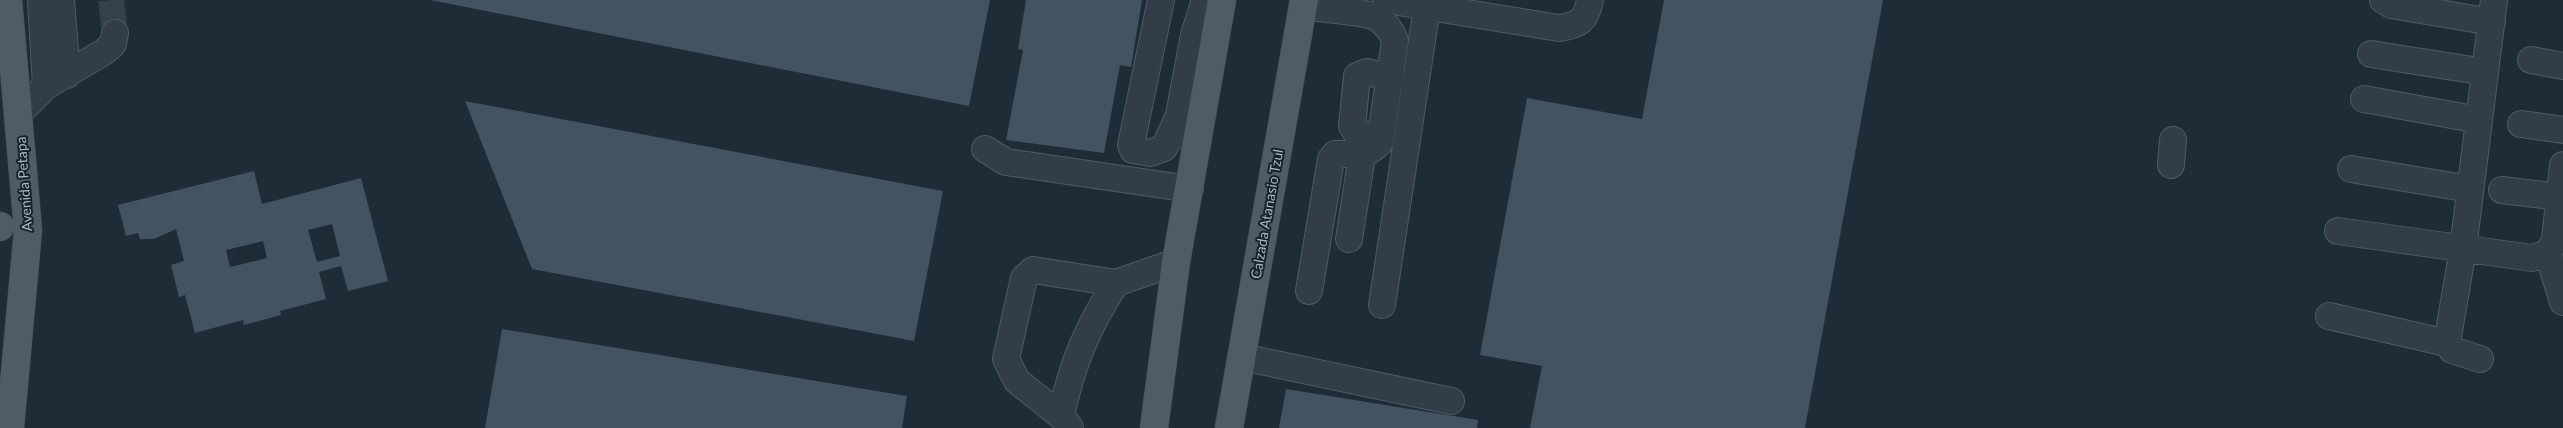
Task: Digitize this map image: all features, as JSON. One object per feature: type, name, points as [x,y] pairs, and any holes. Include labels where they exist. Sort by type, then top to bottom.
[{"type":"main road","name":"Avenida Petapa","points":[[8,0],[28,230],[10,428]]},
{"type":"main road","points":[[1154,428],[1176,262],[1177,187],[1222,0]]},
{"type":"main road","name":"Calzada Atanasio Tzul","points":[[1229,428],[1303,3]]},
{"type":"lane","points":[[41,0],[56,80]]},
{"type":"lane","points":[[56,80],[61,0]]},
{"type":"lane","points":[[1161,0],[1131,145],[1133,150],[1150,153],[1164,148],[1178,118]]},
{"type":"lane","points":[[985,149],[1006,162],[1177,187],[1178,118],[1194,35],[1205,0]]},
{"type":"lane","points":[[1386,0],[1559,28],[1576,26],[1588,13],[1590,0]]},
{"type":"lane","points":[[2384,0],[2391,5],[2493,11],[2463,249],[2447,343]]},
{"type":"lane","points":[[1303,3],[1373,16],[1393,34],[1395,42],[1391,78],[1367,72],[1357,76],[1352,126],[1371,148]]},
{"type":"lane","points":[[1382,305],[1427,7]]},
{"type":"lane","points":[[19,113],[56,80],[104,52],[113,44],[115,33]]},
{"type":"lane","points":[[2371,54],[2486,72]]},
{"type":"lane","points":[[2531,60],[2563,66]]},
{"type":"lane","points":[[2364,99],[2479,120]]},
{"type":"lane","points":[[2521,124],[2563,130]]},
{"type":"lane","points":[[2171,165],[2173,140]]},
{"type":"lane","points":[[1349,239],[1371,148]]},
{"type":"lane","points":[[1309,290],[1330,159],[1335,154],[1371,148]]},
{"type":"lane","points":[[2338,231],[2532,258],[2548,253],[2555,240],[2563,165]]},
{"type":"lane","points":[[2351,169],[2470,189]]},
{"type":"lane","points":[[2502,190],[2560,197]]},
{"type":"lane","points":[[2548,253],[2563,302]]},
{"type":"lane","points":[[1066,422],[1017,381],[1006,359],[1024,278],[1033,270],[1116,283],[1176,262]]},
{"type":"lane","points":[[1066,422],[1070,375],[1093,318],[1116,283]]},
{"type":"lane","points":[[2329,316],[2447,343],[2452,350],[2480,359]]},
{"type":"lane","points":[[1242,357],[1451,401]]},
{"type":"building","points":[[430,0],[990,0],[969,106]]},
{"type":"building","points":[[1026,0],[1142,0],[1131,67],[1120,65],[1104,153],[1006,140],[1023,50],[1018,49]]},
{"type":"building","points":[[1664,0],[1883,0],[1805,428],[1530,428],[1542,366],[1480,355],[1527,98],[1642,119]]},
{"type":"building","points":[[465,101],[943,191],[914,341],[532,269]]},
{"type":"building","points":[[254,171],[262,204],[361,178],[388,281],[348,291],[341,266],[319,272],[326,299],[280,311],[281,315],[244,325],[243,320],[195,333],[185,295],[179,297],[171,265],[184,261],[176,229],[154,239],[140,239],[138,233],[126,236],[118,205]],"holes":[[[332,224],[340,256],[317,262],[308,230]],[[263,241],[267,258],[230,267],[226,250]]]},
{"type":"building","points":[[502,329],[907,396],[902,428],[485,428]]},
{"type":"building","points":[[1286,389],[1478,420],[1477,428],[1279,428]]},
{"type":"tunnel","points":[[111,0],[115,33]]}]
